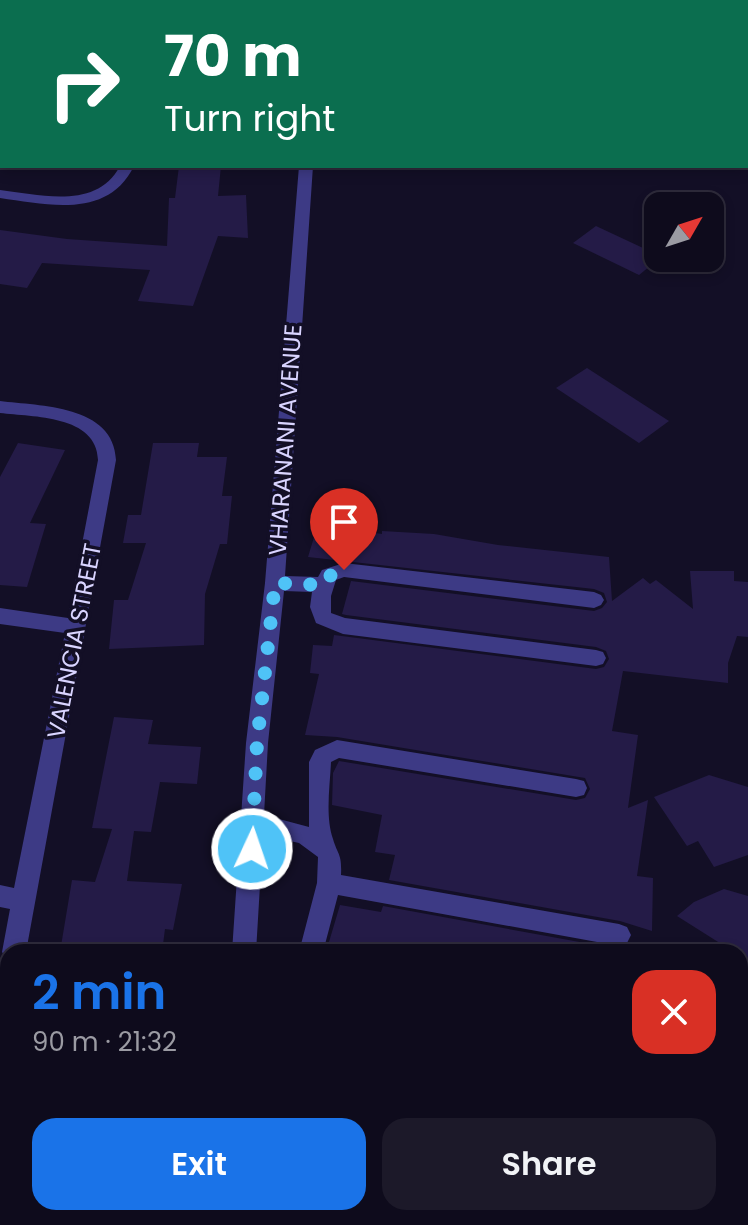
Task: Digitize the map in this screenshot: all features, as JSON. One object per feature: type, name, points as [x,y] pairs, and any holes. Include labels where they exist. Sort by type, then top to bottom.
[{"type":"street","points":[[0,194],[64,200],[91,198],[113,188],[126,168]]},
{"type":"street","name":"VHARANANI AVENUE","points":[[245,944],[257,743],[275,583],[306,168]]},
{"type":"street","name":"VALENCIA STREET","points":[[0,407],[77,419],[98,430],[107,449],[105,477],[16,944]]},
{"type":"street","points":[[594,600],[344,570],[333,572],[324,585],[320,614],[343,626],[596,658]]},
{"type":"street","points":[[275,583],[324,585]]},
{"type":"street","points":[[0,616],[77,627]]},
{"type":"street","points":[[322,845],[318,807],[320,762],[323,756],[337,749],[576,788]]},
{"type":"street","points":[[254,823],[310,837],[322,845],[331,859],[329,883],[313,944]]},
{"type":"street","points":[[329,883],[619,935]]},
{"type":"street","points":[[0,896],[24,901]]},
{"type":"building","points":[[179,168],[221,168],[218,196],[246,195],[248,238],[218,236],[193,306],[138,301],[150,270],[42,263],[27,288],[0,284],[0,230],[67,239],[167,246],[169,198],[175,198]]},
{"type":"building","points":[[596,226],[644,248],[644,271],[639,275],[573,243]]},
{"type":"building","points":[[587,368],[669,421],[639,443],[556,388]]},
{"type":"building","points":[[18,443],[65,450],[30,523],[46,524],[27,587],[0,585],[0,477]]},
{"type":"building","points":[[153,443],[199,443],[197,457],[227,457],[222,496],[232,496],[227,544],[220,544],[205,594],[204,645],[109,649],[114,600],[128,600],[146,543],[123,543],[128,515],[141,515]]},
{"type":"building","points":[[318,524],[382,534],[382,531],[434,534],[498,545],[609,557],[612,601],[643,578],[650,584],[656,580],[693,609],[690,571],[734,571],[734,581],[748,582],[748,637],[737,636],[728,663],[728,683],[623,671],[612,731],[638,735],[628,808],[648,800],[637,876],[653,878],[652,931],[620,921],[389,880],[395,855],[375,852],[382,815],[332,805],[333,773],[339,761],[576,800],[585,798],[590,789],[585,778],[337,737],[305,735],[319,674],[310,673],[313,645],[332,646],[334,635],[596,669],[604,667],[609,659],[606,651],[596,647],[342,614],[351,581],[594,611],[607,602],[604,593],[594,589],[308,557]]},
{"type":"building","points":[[114,717],[153,720],[148,744],[201,747],[197,784],[160,782],[151,832],[134,831],[127,881],[182,884],[173,930],[165,929],[163,944],[61,944],[72,880],[95,882],[112,829],[92,828]]},
{"type":"building","points":[[709,775],[748,787],[748,855],[714,867],[698,841],[687,846],[654,797]]},
{"type":"building","points":[[724,889],[748,896],[748,944],[721,944],[677,916],[694,902]]},
{"type":"building","points":[[340,905],[381,912],[383,906],[585,943],[585,944],[328,944]]},
{"type":"route","points":[[252,849],[257,743],[275,583],[324,585],[329,575],[344,570]]}]
